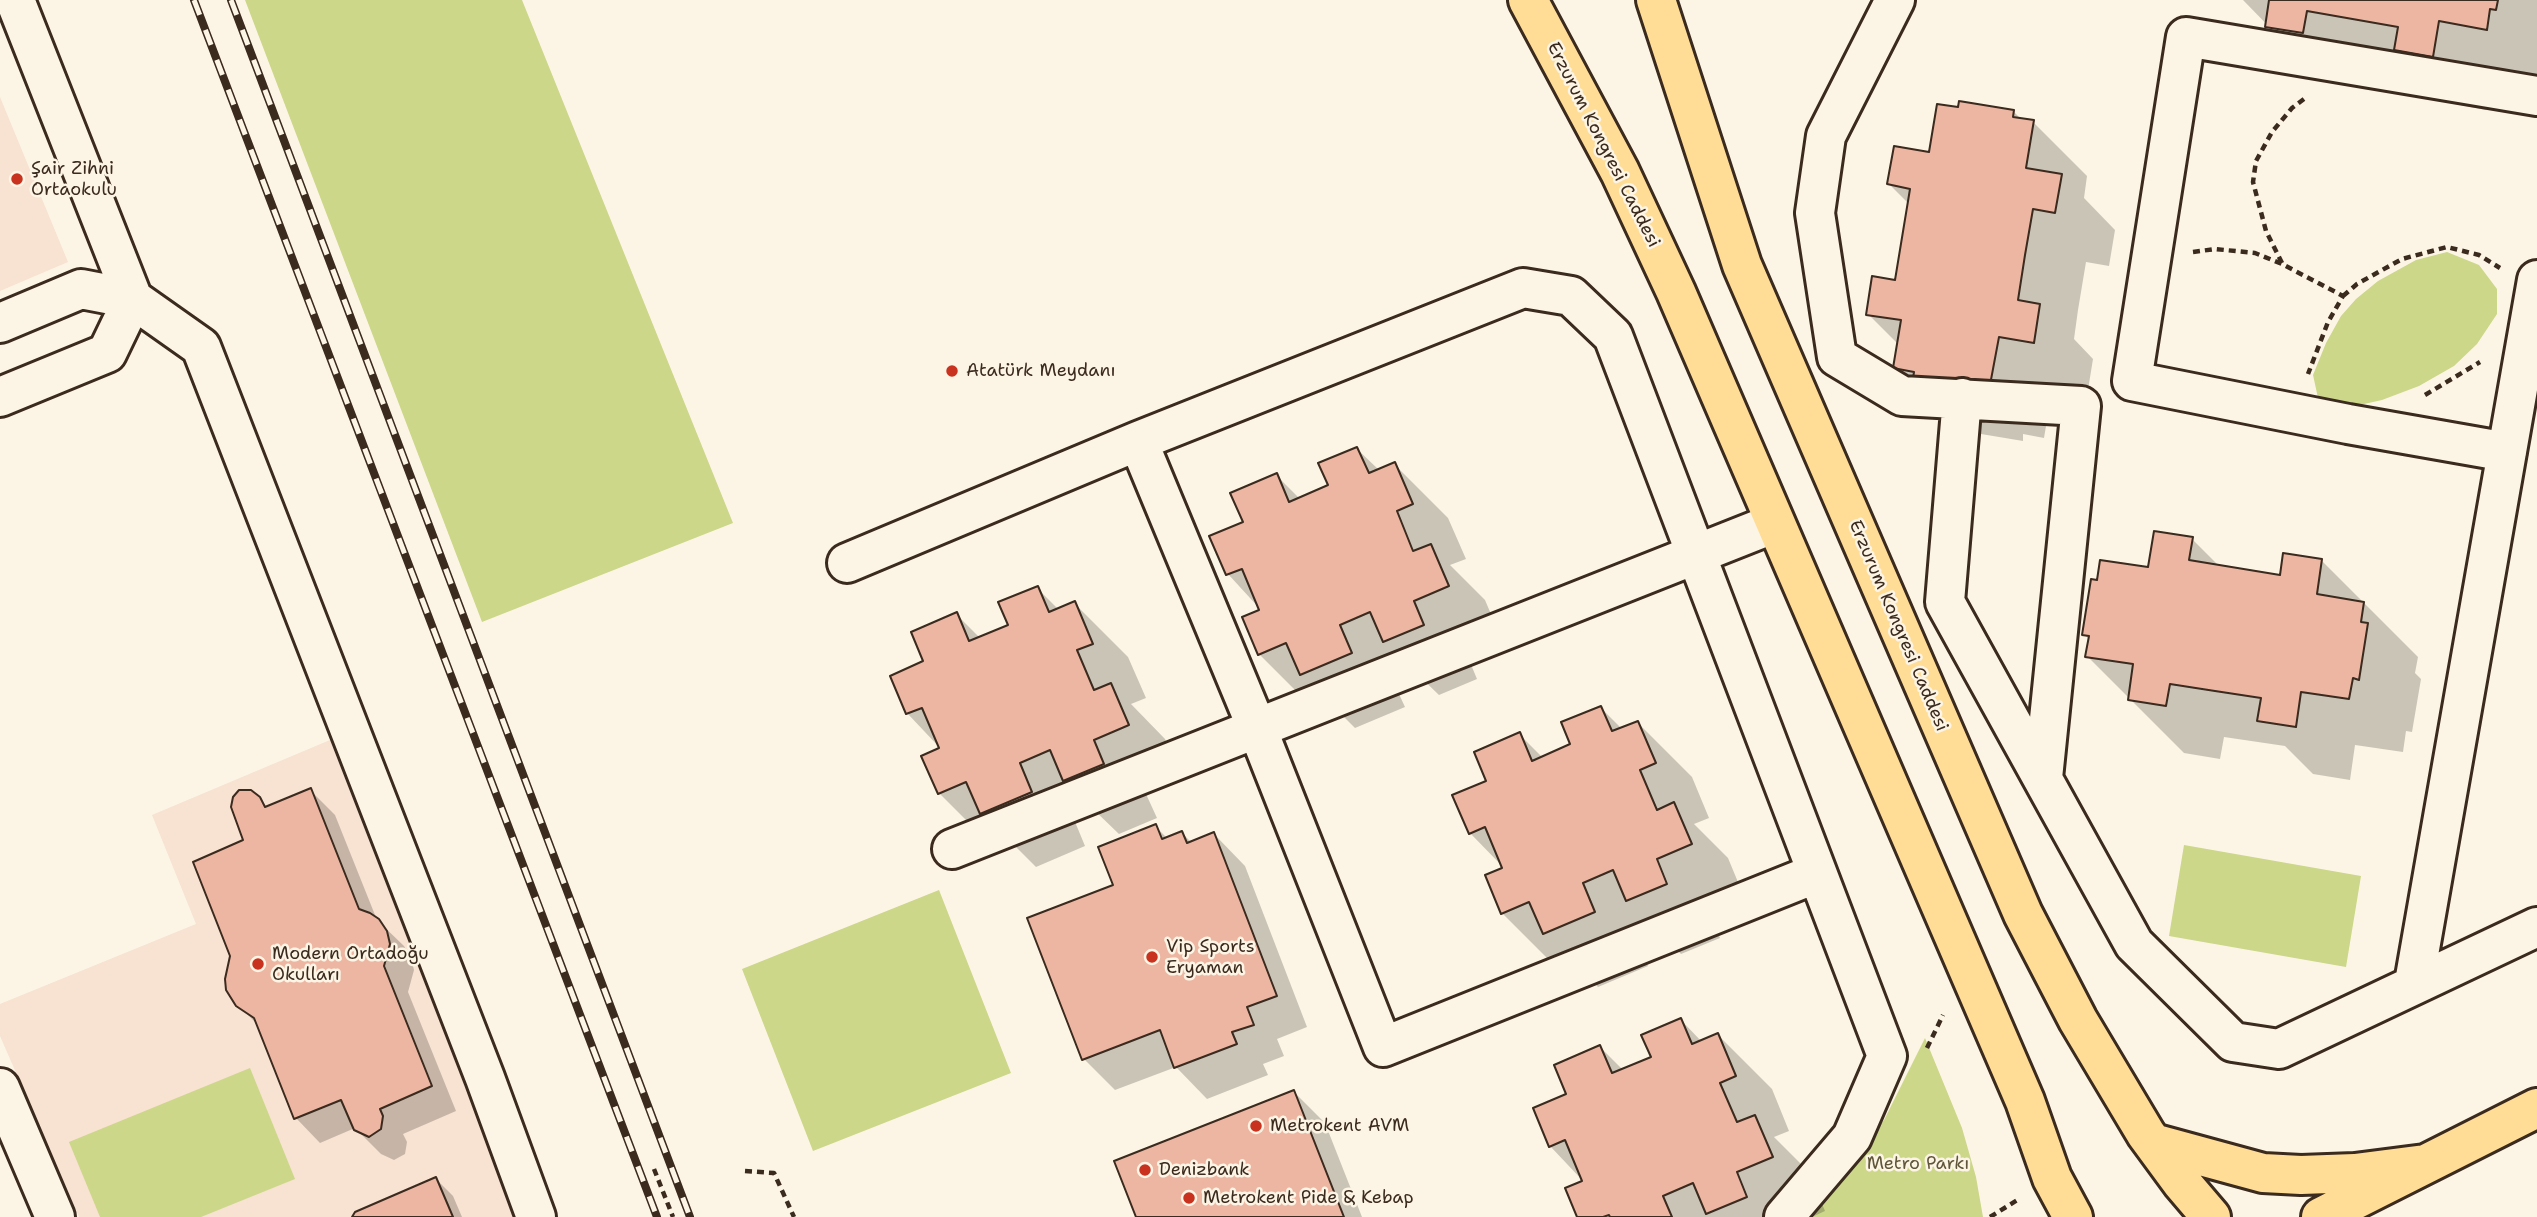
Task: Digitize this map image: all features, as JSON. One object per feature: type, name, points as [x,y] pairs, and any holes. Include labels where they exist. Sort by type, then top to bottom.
[{"type":"main road","name":"Erzurum Kongresi Caddesi","points":[[1528,0],[1620,172],[1676,292],[2025,1101],[2052,1178],[2073,1217]]},
{"type":"main road","name":"Erzurum Kongresi Caddesi","points":[[1656,0],[1742,265],[2017,901],[2078,1020],[2153,1143],[2211,1217]]},
{"type":"main road","points":[[2321,1217],[2537,1108]]},
{"type":"main road","points":[[2153,1143],[2263,1173],[2355,1173],[2426,1164]]},
{"type":"main road","points":[[2045,1217],[2052,1178]]},
{"type":"street","points":[[0,397],[107,353],[133,299],[15,0]]},
{"type":"street","points":[[1895,0],[1826,136],[1815,213],[1838,357],[1902,396],[2081,405],[2043,778]]},
{"type":"street","points":[[2507,452],[2132,381],[2186,37],[2537,96]]},
{"type":"street","points":[[847,563],[1138,441],[1522,288],[1571,296],[1613,336],[1886,1056],[1852,1136],[1784,1217]]},
{"type":"street","points":[[0,323],[82,289],[133,299],[201,347],[537,1217]]},
{"type":"street","points":[[2414,983],[2535,293]]},
{"type":"street","points":[[1962,398],[1945,602],[2134,944],[2233,1042],[2279,1049],[2537,927]]},
{"type":"street","points":[[1138,441],[1257,728],[1383,1047],[1817,873]]},
{"type":"street","points":[[952,849],[1775,523]]},
{"type":"street","points":[[0,1087],[55,1217]]},
{"type":"path","points":[[2282,264],[2266,232],[2257,205],[2253,182],[2256,161],[2272,132],[2292,108],[2354,65]]},
{"type":"path","points":[[2302,415],[2307,376],[2312,361],[2328,322],[2343,296],[2357,284],[2402,259],[2447,247],[2479,255],[2497,264],[2523,292],[2535,293]]},
{"type":"path","points":[[2147,282],[2174,256],[2215,249],[2255,253],[2343,296]]},
{"type":"path","points":[[2423,397],[2484,359]]},
{"type":"path","points":[[654,1169],[673,1217]]},
{"type":"path","points":[[745,1171],[774,1173],[793,1217]]},
{"type":"shaded area","name":"Şair Zihni Ortaokulu","points":[[0,97],[68,262],[0,291]]},
{"type":"shaded area","name":"Modern Ortadoğu Okulları","points":[[330,740],[516,1217],[79,1217],[0,1036],[0,1004],[196,924],[152,815]]},
{"type":"green space","points":[[245,0],[522,0],[733,523],[482,622]]},
{"type":"green space","points":[[2447,252],[2479,265],[2497,289],[2497,314],[2477,344],[2454,366],[2419,386],[2382,400],[2346,408],[2318,398],[2313,375],[2341,316],[2356,299],[2378,281],[2416,260]]},
{"type":"green space","points":[[2184,845],[2361,876],[2346,967],[2169,936]]},
{"type":"green space","points":[[939,890],[1011,1073],[813,1151],[742,969]]},
{"type":"green space","name":"Metro Parkı","points":[[1925,1038],[1962,1128],[1976,1177],[1983,1217],[1813,1217],[1884,1120]]},
{"type":"green space","points":[[250,1068],[295,1179],[201,1217],[100,1217],[69,1142]]},
{"type":"building","points":[[2269,0],[2498,0],[2496,10],[2490,9],[2487,30],[2439,21],[2433,57],[2394,50],[2398,27],[2307,11],[2303,33],[2265,27]]},
{"type":"building","points":[[1959,101],[2014,110],[2013,117],[2034,120],[2026,168],[2062,174],[2055,213],[2033,209],[2025,255],[2018,300],[2040,304],[2034,343],[1999,337],[1990,385],[1913,378],[1914,372],[1893,368],[1901,320],[1866,315],[1872,276],[1895,280],[1910,189],[1887,184],[1894,146],[1929,152],[1937,104],[1958,107]]},
{"type":"building","points":[[1357,447],[1369,473],[1395,462],[1413,504],[1397,511],[1413,551],[1431,544],[1449,586],[1414,601],[1424,625],[1383,642],[1370,612],[1340,625],[1352,653],[1300,675],[1286,643],[1258,655],[1242,617],[1259,610],[1242,569],[1226,575],[1209,536],[1243,522],[1230,493],[1277,473],[1289,502],[1328,485],[1318,463]]},
{"type":"building","points":[[2154,531],[2193,537],[2189,560],[2280,575],[2283,553],[2322,559],[2317,594],[2364,602],[2361,622],[2368,623],[2359,680],[2353,678],[2349,699],[2301,692],[2296,727],[2257,721],[2261,698],[2170,684],[2166,706],[2128,700],[2133,664],[2085,657],[2089,636],[2082,635],[2091,579],[2097,580],[2100,560],[2148,567]]},
{"type":"building","points":[[1038,586],[1049,612],[1075,601],[1093,644],[1077,650],[1094,690],[1111,683],[1129,725],[1094,740],[1104,764],[1063,781],[1050,750],[1020,763],[1032,792],[980,814],[966,782],[938,794],[921,756],[939,748],[922,708],[906,714],[890,676],[923,661],[911,632],[957,612],[969,641],[1008,625],[998,602]]},
{"type":"building","points":[[1601,706],[1612,731],[1638,721],[1656,763],[1640,770],[1657,810],[1674,802],[1692,844],[1657,859],[1667,884],[1626,901],[1613,870],[1583,883],[1595,912],[1543,934],[1529,902],[1501,914],[1485,875],[1502,868],[1485,827],[1469,834],[1452,795],[1486,781],[1474,752],[1520,732],[1532,761],[1570,744],[1561,722]]},
{"type":"building","points":[[311,788],[359,909],[379,919],[387,931],[390,944],[384,966],[432,1086],[380,1109],[383,1116],[381,1129],[369,1137],[354,1130],[341,1100],[294,1119],[254,1018],[236,1006],[226,990],[225,979],[230,956],[193,862],[243,840],[231,807],[233,797],[239,790],[251,790],[260,797],[265,807]]},
{"type":"building","name":"Vip Sports Eryaman","points":[[1156,824],[1162,839],[1182,831],[1187,843],[1214,832],[1277,996],[1247,1007],[1254,1025],[1232,1032],[1237,1044],[1174,1068],[1160,1030],[1082,1060],[1027,918],[1113,885],[1098,847]]},
{"type":"building","points":[[1681,1018],[1692,1044],[1718,1033],[1736,1076],[1720,1083],[1737,1122],[1755,1115],[1773,1157],[1737,1172],[1747,1197],[1706,1214],[1693,1183],[1663,1196],[1672,1217],[1577,1217],[1565,1188],[1582,1181],[1565,1140],[1549,1147],[1533,1108],[1566,1094],[1554,1065],[1600,1045],[1612,1073],[1651,1057],[1641,1035]]},
{"type":"building","name":"Metrokent AVM","points":[[1294,1090],[1344,1217],[1136,1217],[1114,1161]]},
{"type":"building","points":[[436,1177],[453,1217],[352,1217],[355,1212]]},
{"type":"railway","points":[[194,0],[657,1217]]},
{"type":"railway","points":[[231,0],[690,1217]]},
{"type":"place","name":"Şair Zihni Ortaokulu","points":[[17,179]]},
{"type":"place","name":"Atatürk Meydanı","points":[[952,371]]},
{"type":"place","name":"Vip Sports Eryaman","points":[[1152,957]]},
{"type":"place","name":"Modern Ortadoğu Okulları","points":[[258,964]]},
{"type":"place","name":"Metrokent AVM","points":[[1256,1126]]},
{"type":"place","name":"Denizbank","points":[[1145,1170]]},
{"type":"place","name":"Metrokent Pide & Kebap","points":[[1189,1198]]}]
